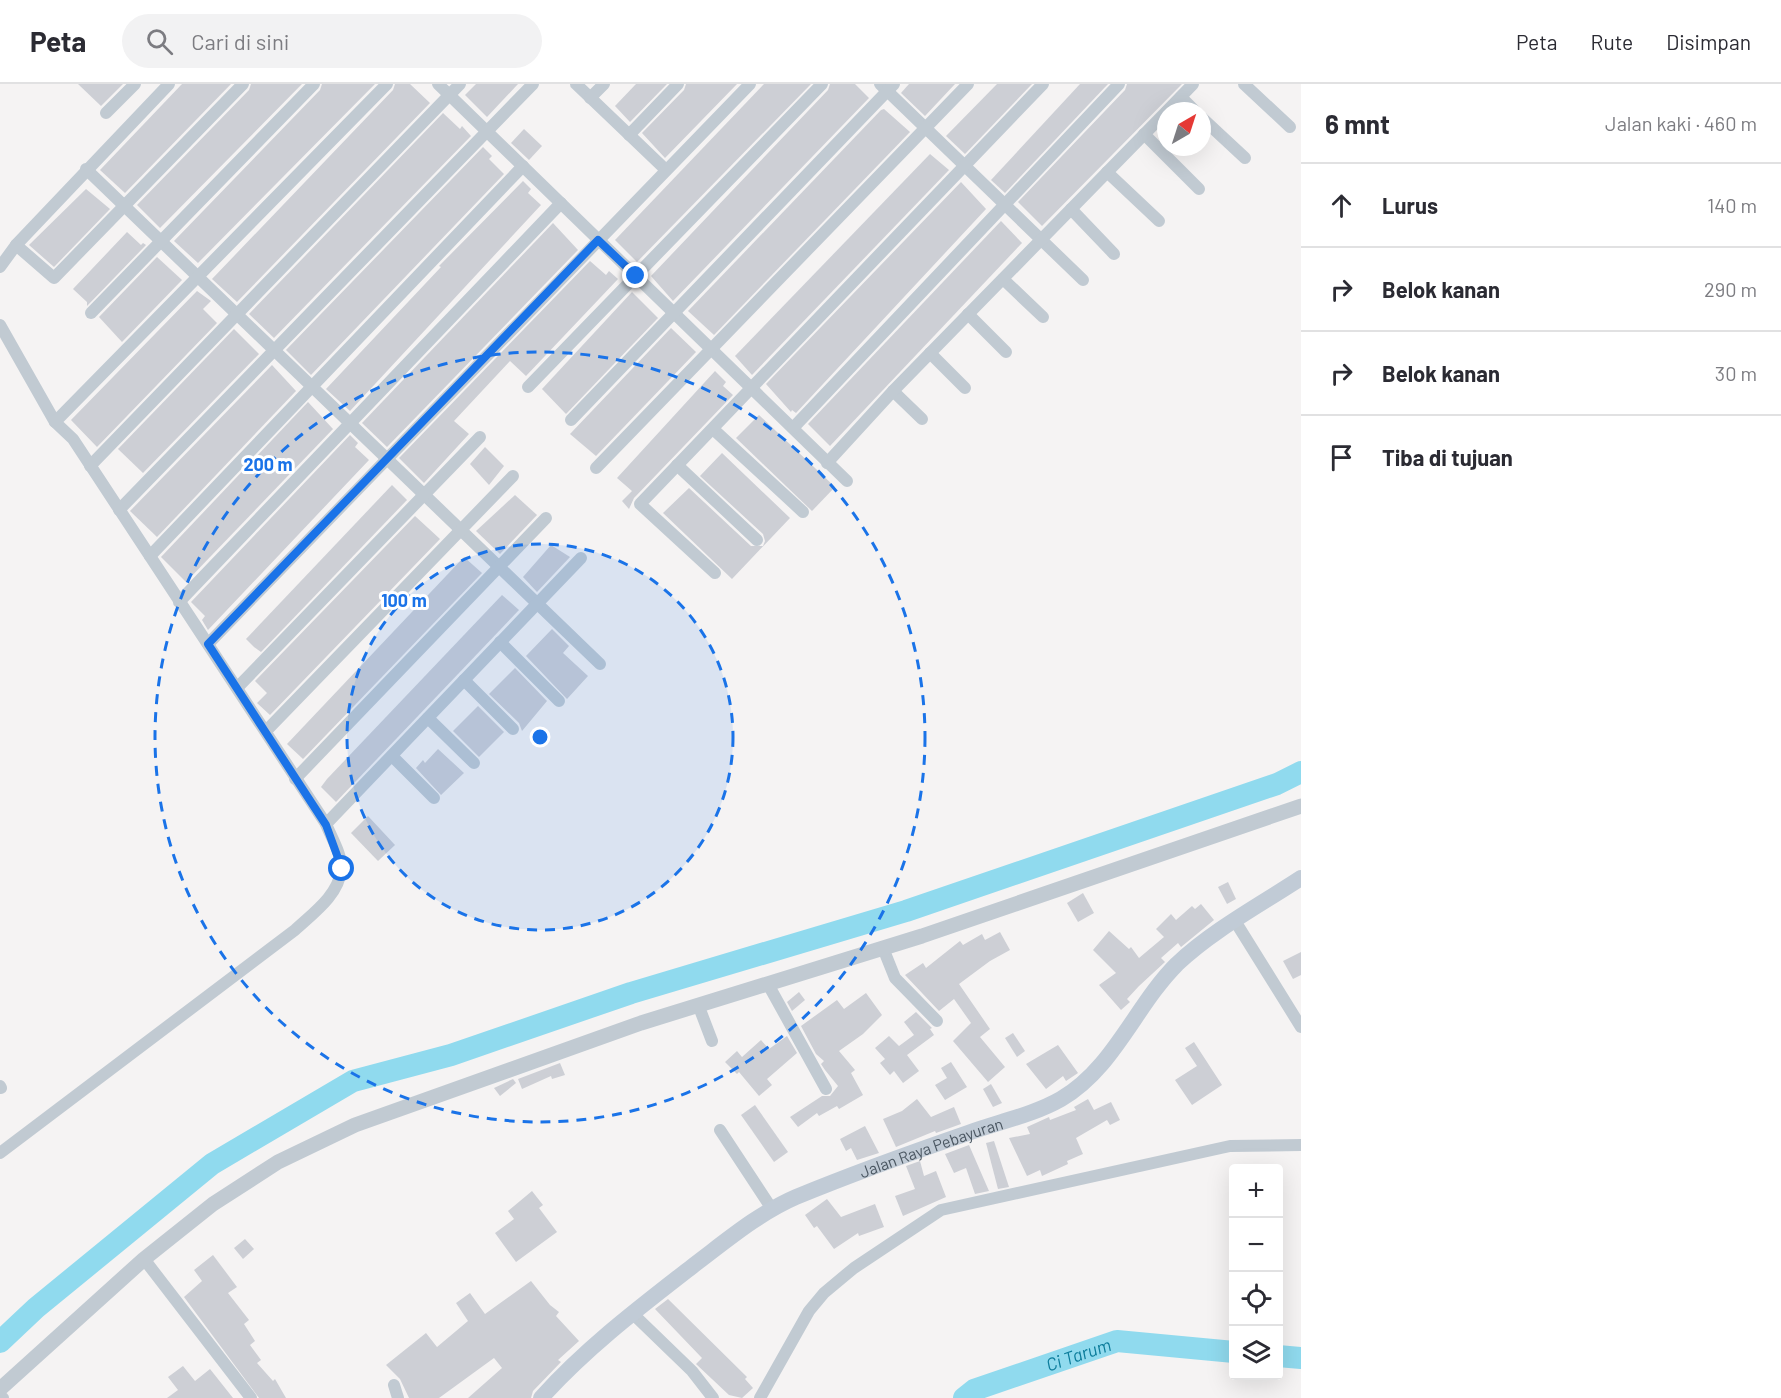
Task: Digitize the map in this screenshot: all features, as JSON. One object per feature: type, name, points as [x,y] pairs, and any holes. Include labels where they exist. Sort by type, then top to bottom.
[{"type":"main road","name":"Jalan Raya Pebayuran","points":[[542,1398],[573,1362],[632,1313],[772,1209],[829,1185],[1041,1108],[1062,1098],[1091,1074],[1109,1054],[1154,991],[1178,964],[1235,921],[1301,878]]},
{"type":"street","points":[[106,113],[135,84]]},
{"type":"street","points":[[0,267],[16,245],[86,169],[169,84]]},
{"type":"street","points":[[16,245],[54,278],[243,84]]},
{"type":"street","points":[[91,313],[314,84]]},
{"type":"street","points":[[56,422],[387,84]]},
{"type":"street","points":[[438,84],[848,481]]},
{"type":"street","points":[[90,466],[460,84]]},
{"type":"street","points":[[119,510],[533,84]]},
{"type":"street","points":[[576,84],[666,170]]},
{"type":"street","points":[[590,98],[604,84]]},
{"type":"street","points":[[629,135],[678,84]]},
{"type":"street","points":[[208,644],[750,84]]},
{"type":"street","points":[[528,387],[822,84]]},
{"type":"street","points":[[596,468],[968,84]]},
{"type":"street","points":[[715,573],[640,504],[1043,84]]},
{"type":"street","points":[[793,428],[1119,84]]},
{"type":"street","points":[[1175,102],[1193,84]]},
{"type":"street","points":[[1244,84],[1290,127]]},
{"type":"street","points":[[571,420],[887,86],[925,128],[1083,280]]},
{"type":"street","points":[[1180,97],[1185,102]]},
{"type":"street","points":[[828,463],[893,391],[1157,120]]},
{"type":"street","points":[[1211,126],[1245,158]]},
{"type":"street","points":[[1144,134],[1199,189]]},
{"type":"street","points":[[150,556],[523,166]]},
{"type":"street","points":[[86,169],[600,664]]},
{"type":"street","points":[[1107,172],[1159,221]]},
{"type":"street","points":[[178,602],[561,203]]},
{"type":"street","points":[[1071,209],[1114,254]]},
{"type":"street","points":[[1003,279],[1043,317]]},
{"type":"street","points":[[968,314],[1006,352]]},
{"type":"street","points":[[0,324],[56,422],[73,439],[326,825],[342,869],[334,889],[295,930],[0,1153]]},
{"type":"street","points":[[930,353],[965,388]]},
{"type":"street","points":[[893,391],[922,419]]},
{"type":"street","points":[[713,429],[803,512]]},
{"type":"street","points":[[237,688],[480,436]]},
{"type":"street","points":[[677,465],[757,540]]},
{"type":"street","points":[[266,731],[513,476]]},
{"type":"street","points":[[295,779],[546,518]]},
{"type":"street","points":[[326,825],[581,558]]},
{"type":"street","points":[[500,642],[559,701]]},
{"type":"street","points":[[464,680],[513,729]]},
{"type":"street","points":[[428,718],[474,763]]},
{"type":"street","points":[[392,756],[434,798]]},
{"type":"street","points":[[0,1389],[144,1259],[245,1182],[355,1125],[641,1023],[769,986],[1301,806]]},
{"type":"street","points":[[1235,921],[1301,1027]]},
{"type":"street","points":[[883,948],[895,978],[937,1021]]},
{"type":"street","points":[[769,986],[826,1089]]},
{"type":"street","points":[[699,1007],[712,1041]]},
{"type":"street","points":[[720,1130],[772,1209]]},
{"type":"street","points":[[760,1398],[787,1348],[824,1293],[854,1268],[940,1210],[1230,1146],[1301,1144]]},
{"type":"street","points":[[144,1259],[251,1398]]},
{"type":"street","points":[[632,1313],[692,1371],[713,1398]]},
{"type":"street","points":[[394,1385],[398,1398]]},
{"type":"building","points":[[78,84],[123,84],[101,106]]},
{"type":"building","points":[[182,84],[231,84],[125,193],[100,170]]},
{"type":"building","points":[[251,84],[302,84],[160,228],[137,205],[249,90]]},
{"type":"building","points":[[322,84],[375,84],[198,263],[174,241],[320,90]]},
{"type":"building","points":[[395,84],[410,84],[430,103],[237,302],[212,279],[393,90]]},
{"type":"building","points":[[476,84],[518,84],[487,117],[465,95]]},
{"type":"building","points":[[636,84],[667,84],[630,122],[615,106]]},
{"type":"building","points":[[686,84],[737,84],[665,158],[642,133],[684,90]]},
{"type":"building","points":[[764,84],[811,84],[637,262],[615,240]]},
{"type":"building","points":[[830,84],[855,84],[869,98],[673,301],[651,276],[828,90]]},
{"type":"building","points":[[909,84],[955,84],[925,116],[901,93]]},
{"type":"building","points":[[997,84],[1032,84],[965,154],[946,136]]},
{"type":"building","points":[[1080,84],[1108,84],[1005,193],[991,180]]},
{"type":"building","points":[[1127,84],[1182,84],[1164,102],[1157,102],[1157,109],[1042,226],[1018,202],[1125,90]]},
{"type":"building","points":[[884,109],[910,132],[714,335],[688,311]]},
{"type":"building","points":[[443,113],[460,129],[462,126],[471,136],[274,338],[249,314]]},
{"type":"building","points":[[524,129],[542,146],[529,160],[511,143]]},
{"type":"building","points":[[483,147],[492,156],[489,159],[504,174],[311,375],[286,350]]},
{"type":"building","points":[[930,154],[949,170],[752,375],[735,356]]},
{"type":"building","points":[[523,181],[531,189],[528,193],[541,205],[350,411],[326,389],[441,267],[439,266]]},
{"type":"building","points":[[961,182],[986,209],[796,413],[792,410],[791,412],[766,384]]},
{"type":"building","points":[[86,189],[110,209],[54,267],[29,245]]},
{"type":"building","points":[[1001,221],[1022,243],[830,446],[808,424]]},
{"type":"building","points":[[553,223],[578,250],[387,447],[362,423]]},
{"type":"building","points":[[127,232],[141,245],[143,243],[146,245],[87,306],[87,302],[73,289]]},
{"type":"building","points":[[157,257],[182,280],[122,342],[99,317]]},
{"type":"building","points":[[590,261],[606,275],[609,271],[618,279],[526,376],[510,361],[454,421],[469,434],[424,483],[399,458]]},
{"type":"building","points":[[197,291],[211,301],[203,309],[217,323],[97,447],[71,420]]},
{"type":"building","points":[[632,292],[658,318],[566,414],[542,389]]},
{"type":"building","points":[[671,328],[696,352],[596,456],[570,434]]},
{"type":"building","points":[[234,329],[259,354],[143,473],[118,449]]},
{"type":"building","points":[[272,365],[296,391],[157,537],[130,511]]},
{"type":"building","points":[[715,371],[726,382],[723,386],[733,395],[634,498],[629,509],[622,501],[632,491],[617,478]]},
{"type":"building","points":[[308,402],[333,429],[186,582],[161,557]]},
{"type":"building","points":[[759,415],[835,487],[812,511],[736,438]]},
{"type":"building","points":[[350,435],[358,443],[355,447],[369,460],[208,630],[202,620],[205,616],[191,602]]},
{"type":"building","points":[[485,447],[504,466],[489,485],[470,464]]},
{"type":"building","points":[[722,453],[790,518],[732,579],[663,513],[689,488],[751,546],[763,546],[765,541],[763,534],[700,476]]},
{"type":"building","points":[[392,485],[407,500],[261,652],[254,647],[246,639]]},
{"type":"building","points":[[515,495],[537,515],[500,554],[476,531]]},
{"type":"building","points":[[415,516],[440,539],[270,715],[257,703],[267,693],[255,681]]},
{"type":"building","points":[[551,545],[570,557],[537,592],[523,577]]},
{"type":"building","points":[[464,557],[482,573],[303,759],[287,744]]},
{"type":"building","points":[[502,595],[519,610],[336,802],[321,787],[327,779]]},
{"type":"building","points":[[552,629],[569,646],[563,653],[588,676],[567,699],[526,656]]},
{"type":"building","points":[[515,668],[547,701],[522,731],[519,723],[489,694]]},
{"type":"building","points":[[478,706],[504,732],[479,757],[453,731]]},
{"type":"building","points":[[438,749],[464,773],[441,795],[416,768],[423,760],[425,763]]},
{"type":"building","points":[[368,816],[395,845],[378,861],[351,833]]},
{"type":"building","points":[[1228,882],[1236,899],[1227,904],[1218,887]]},
{"type":"building","points":[[1083,893],[1094,913],[1078,922],[1067,903]]},
{"type":"building","points":[[1201,904],[1214,920],[1181,947],[1178,943],[1161,958],[1165,962],[1127,999],[1130,1002],[1121,1010],[1099,985],[1116,973],[1093,950],[1109,931],[1129,949],[1131,947],[1139,958],[1164,937],[1156,929],[1171,914],[1176,920],[1192,906],[1195,909]]},
{"type":"building","points":[[1000,932],[1010,950],[990,961],[959,984],[990,1029],[980,1037],[1005,1067],[988,1082],[953,1041],[971,1023],[954,999],[939,1011],[905,975],[923,963],[926,968],[960,941],[963,945],[982,934],[985,940]]},
{"type":"building","points":[[1301,952],[1301,975],[1293,979],[1283,961]]},
{"type":"building","points":[[799,992],[805,1000],[792,1011],[787,1002]]},
{"type":"building","points":[[866,993],[882,1015],[863,1034],[839,1051],[855,1070],[851,1073],[863,1095],[839,1109],[837,1106],[819,1116],[817,1113],[798,1127],[790,1117],[822,1096],[830,1096],[838,1086],[821,1064],[824,1061],[816,1054],[801,1026],[837,1000],[844,1009]]},
{"type":"building","points":[[916,1012],[932,1028],[930,1029],[934,1035],[907,1055],[919,1071],[903,1083],[894,1071],[890,1075],[880,1063],[885,1059],[875,1048],[889,1036],[899,1046],[914,1035],[904,1022]]},
{"type":"building","points":[[1013,1033],[1025,1051],[1017,1057],[1005,1038]]},
{"type":"building","points":[[787,1036],[797,1053],[767,1079],[772,1085],[759,1096],[739,1072],[737,1074],[725,1062],[737,1051],[742,1057],[761,1040],[769,1049]]},
{"type":"building","points":[[1194,1042],[1222,1085],[1192,1105],[1175,1080],[1197,1066],[1185,1048]]},
{"type":"building","points":[[1058,1045],[1078,1073],[1066,1081],[1063,1076],[1046,1089],[1026,1064]]},
{"type":"building","points":[[951,1062],[967,1087],[945,1100],[935,1085],[947,1078],[941,1068]]},
{"type":"building","points":[[560,1063],[565,1075],[552,1079],[551,1076],[522,1089],[518,1079]]},
{"type":"building","points":[[513,1079],[516,1083],[500,1096],[494,1088]]},
{"type":"building","points":[[991,1084],[1002,1103],[993,1107],[983,1089]]},
{"type":"building","points":[[917,1099],[931,1117],[954,1107],[961,1124],[936,1133],[935,1131],[896,1147],[883,1119],[902,1111]]},
{"type":"building","points":[[1088,1099],[1094,1110],[1111,1102],[1120,1120],[1110,1125],[1107,1120],[1076,1138],[1083,1154],[1067,1161],[1068,1164],[1042,1176],[1040,1170],[1027,1176],[1009,1138],[1030,1134],[1027,1127],[1049,1117],[1050,1120],[1076,1110],[1074,1107]]},
{"type":"building","points":[[755,1105],[788,1152],[774,1162],[741,1115]]},
{"type":"building","points":[[865,1126],[879,1153],[857,1160],[851,1148],[846,1151],[840,1139]]},
{"type":"building","points":[[994,1141],[1009,1187],[998,1189],[986,1143]]},
{"type":"building","points":[[969,1145],[989,1191],[975,1194],[966,1168],[954,1173],[945,1154]]},
{"type":"building","points":[[920,1161],[924,1176],[936,1171],[946,1197],[903,1216],[895,1196],[915,1189],[906,1166]]},
{"type":"building","points":[[532,1191],[543,1205],[539,1208],[557,1232],[516,1262],[495,1233],[514,1219],[508,1211]]},
{"type":"building","points":[[827,1199],[841,1217],[875,1204],[884,1227],[859,1236],[858,1233],[834,1249],[817,1226],[814,1228],[805,1215]]},
{"type":"building","points":[[245,1239],[254,1249],[243,1259],[234,1248]]},
{"type":"building","points":[[213,1255],[237,1287],[228,1293],[249,1320],[244,1324],[255,1341],[250,1345],[261,1360],[257,1363],[273,1381],[275,1379],[286,1398],[259,1398],[184,1297],[202,1281],[194,1270]]},
{"type":"building","points":[[531,1281],[550,1305],[559,1312],[556,1316],[579,1341],[558,1360],[561,1362],[533,1391],[531,1398],[468,1398],[502,1368],[494,1358],[439,1398],[409,1398],[400,1379],[386,1365],[426,1333],[437,1347],[468,1321],[456,1303],[470,1293],[485,1314]]},
{"type":"building","points":[[668,1299],[747,1377],[745,1379],[753,1388],[742,1398],[729,1395],[696,1364],[702,1358],[655,1309]]},
{"type":"building","points":[[183,1366],[195,1381],[210,1369],[233,1398],[167,1398],[178,1390],[168,1377]]},
{"type":"waterway","points":[[0,1342],[36,1308],[212,1164],[353,1081],[451,1055],[631,993],[906,911],[1277,784],[1301,772]]},
{"type":"waterway","name":"Ci Tarum","points":[[964,1398],[974,1390],[1117,1341],[1229,1352]]},
{"type":"waterway","name":"Ci Tarum","points":[[1283,1356],[1301,1358]]},
{"type":"route","points":[[342,869],[326,825],[208,644],[598,240],[636,276]]}]
